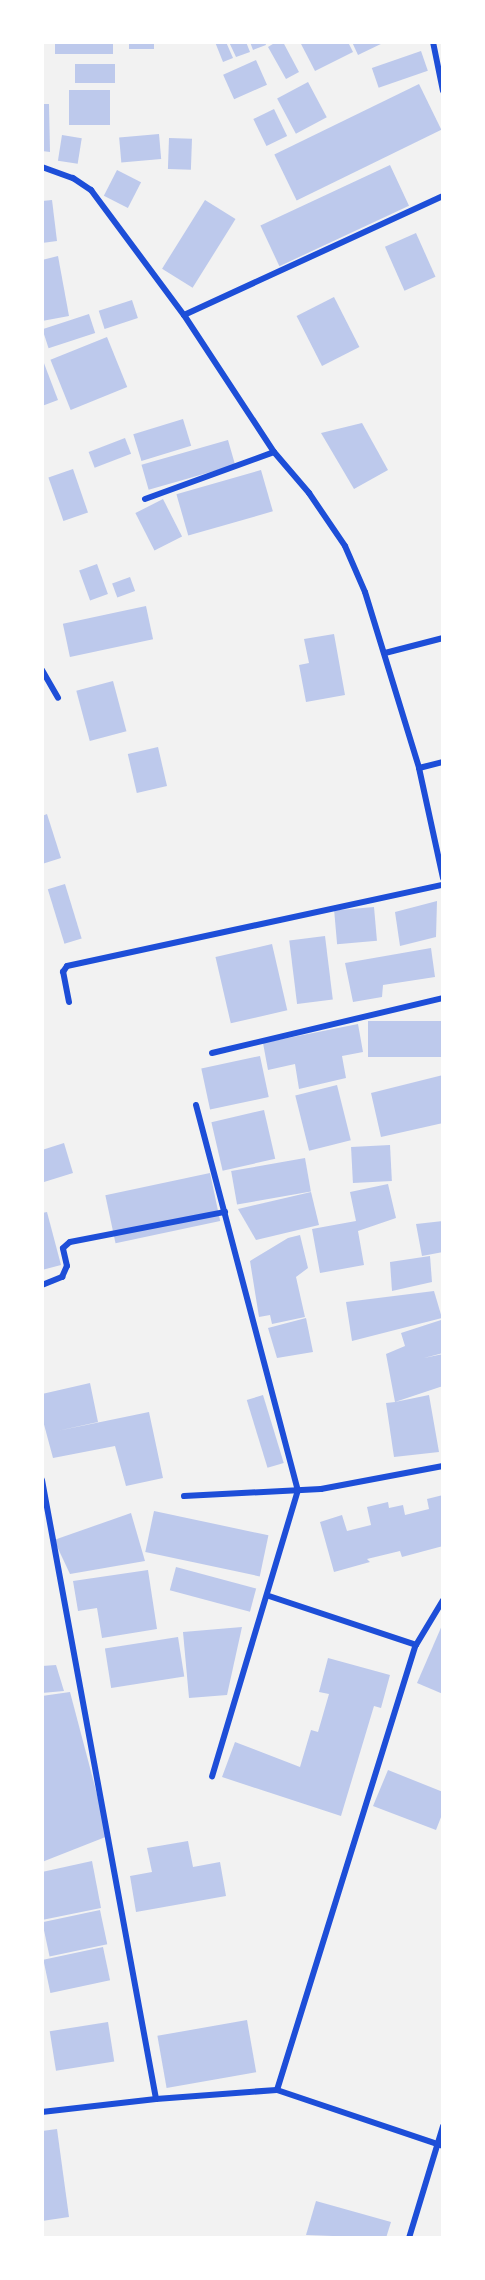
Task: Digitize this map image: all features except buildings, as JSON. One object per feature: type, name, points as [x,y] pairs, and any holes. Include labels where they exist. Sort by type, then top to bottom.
[{"type":"street","points":[[433,42],[443,91]]},
{"type":"street","points":[[42,167],[73,178],[91,190],[184,315],[274,452],[309,494],[345,546],[385,653],[419,768],[443,878]]},
{"type":"street","points":[[184,315],[443,196]]},
{"type":"street","points":[[145,499],[274,452]]},
{"type":"street","points":[[385,653],[443,638]]},
{"type":"street","points":[[42,670],[58,698]]},
{"type":"street","points":[[419,768],[443,762]]},
{"type":"street","points":[[69,1002],[63,972],[67,966],[443,885]]},
{"type":"street","points":[[212,1053],[443,998]]},
{"type":"street","points":[[196,1105],[298,1490],[269,1596],[243,1664],[212,1776]]},
{"type":"street","points":[[42,1285],[62,1277],[67,1266],[63,1248],[70,1242],[225,1212]]},
{"type":"street","points":[[184,1496],[298,1490],[443,1466]]},
{"type":"street","points":[[42,1480],[156,2099]]},
{"type":"street","points":[[269,1596],[417,1646]]},
{"type":"street","points":[[278,2090],[417,1646],[443,1600]]},
{"type":"street","points":[[42,2112],[156,2099],[278,2090],[440,2145]]},
{"type":"street","points":[[409,2238],[440,2145],[443,2126]]}]
